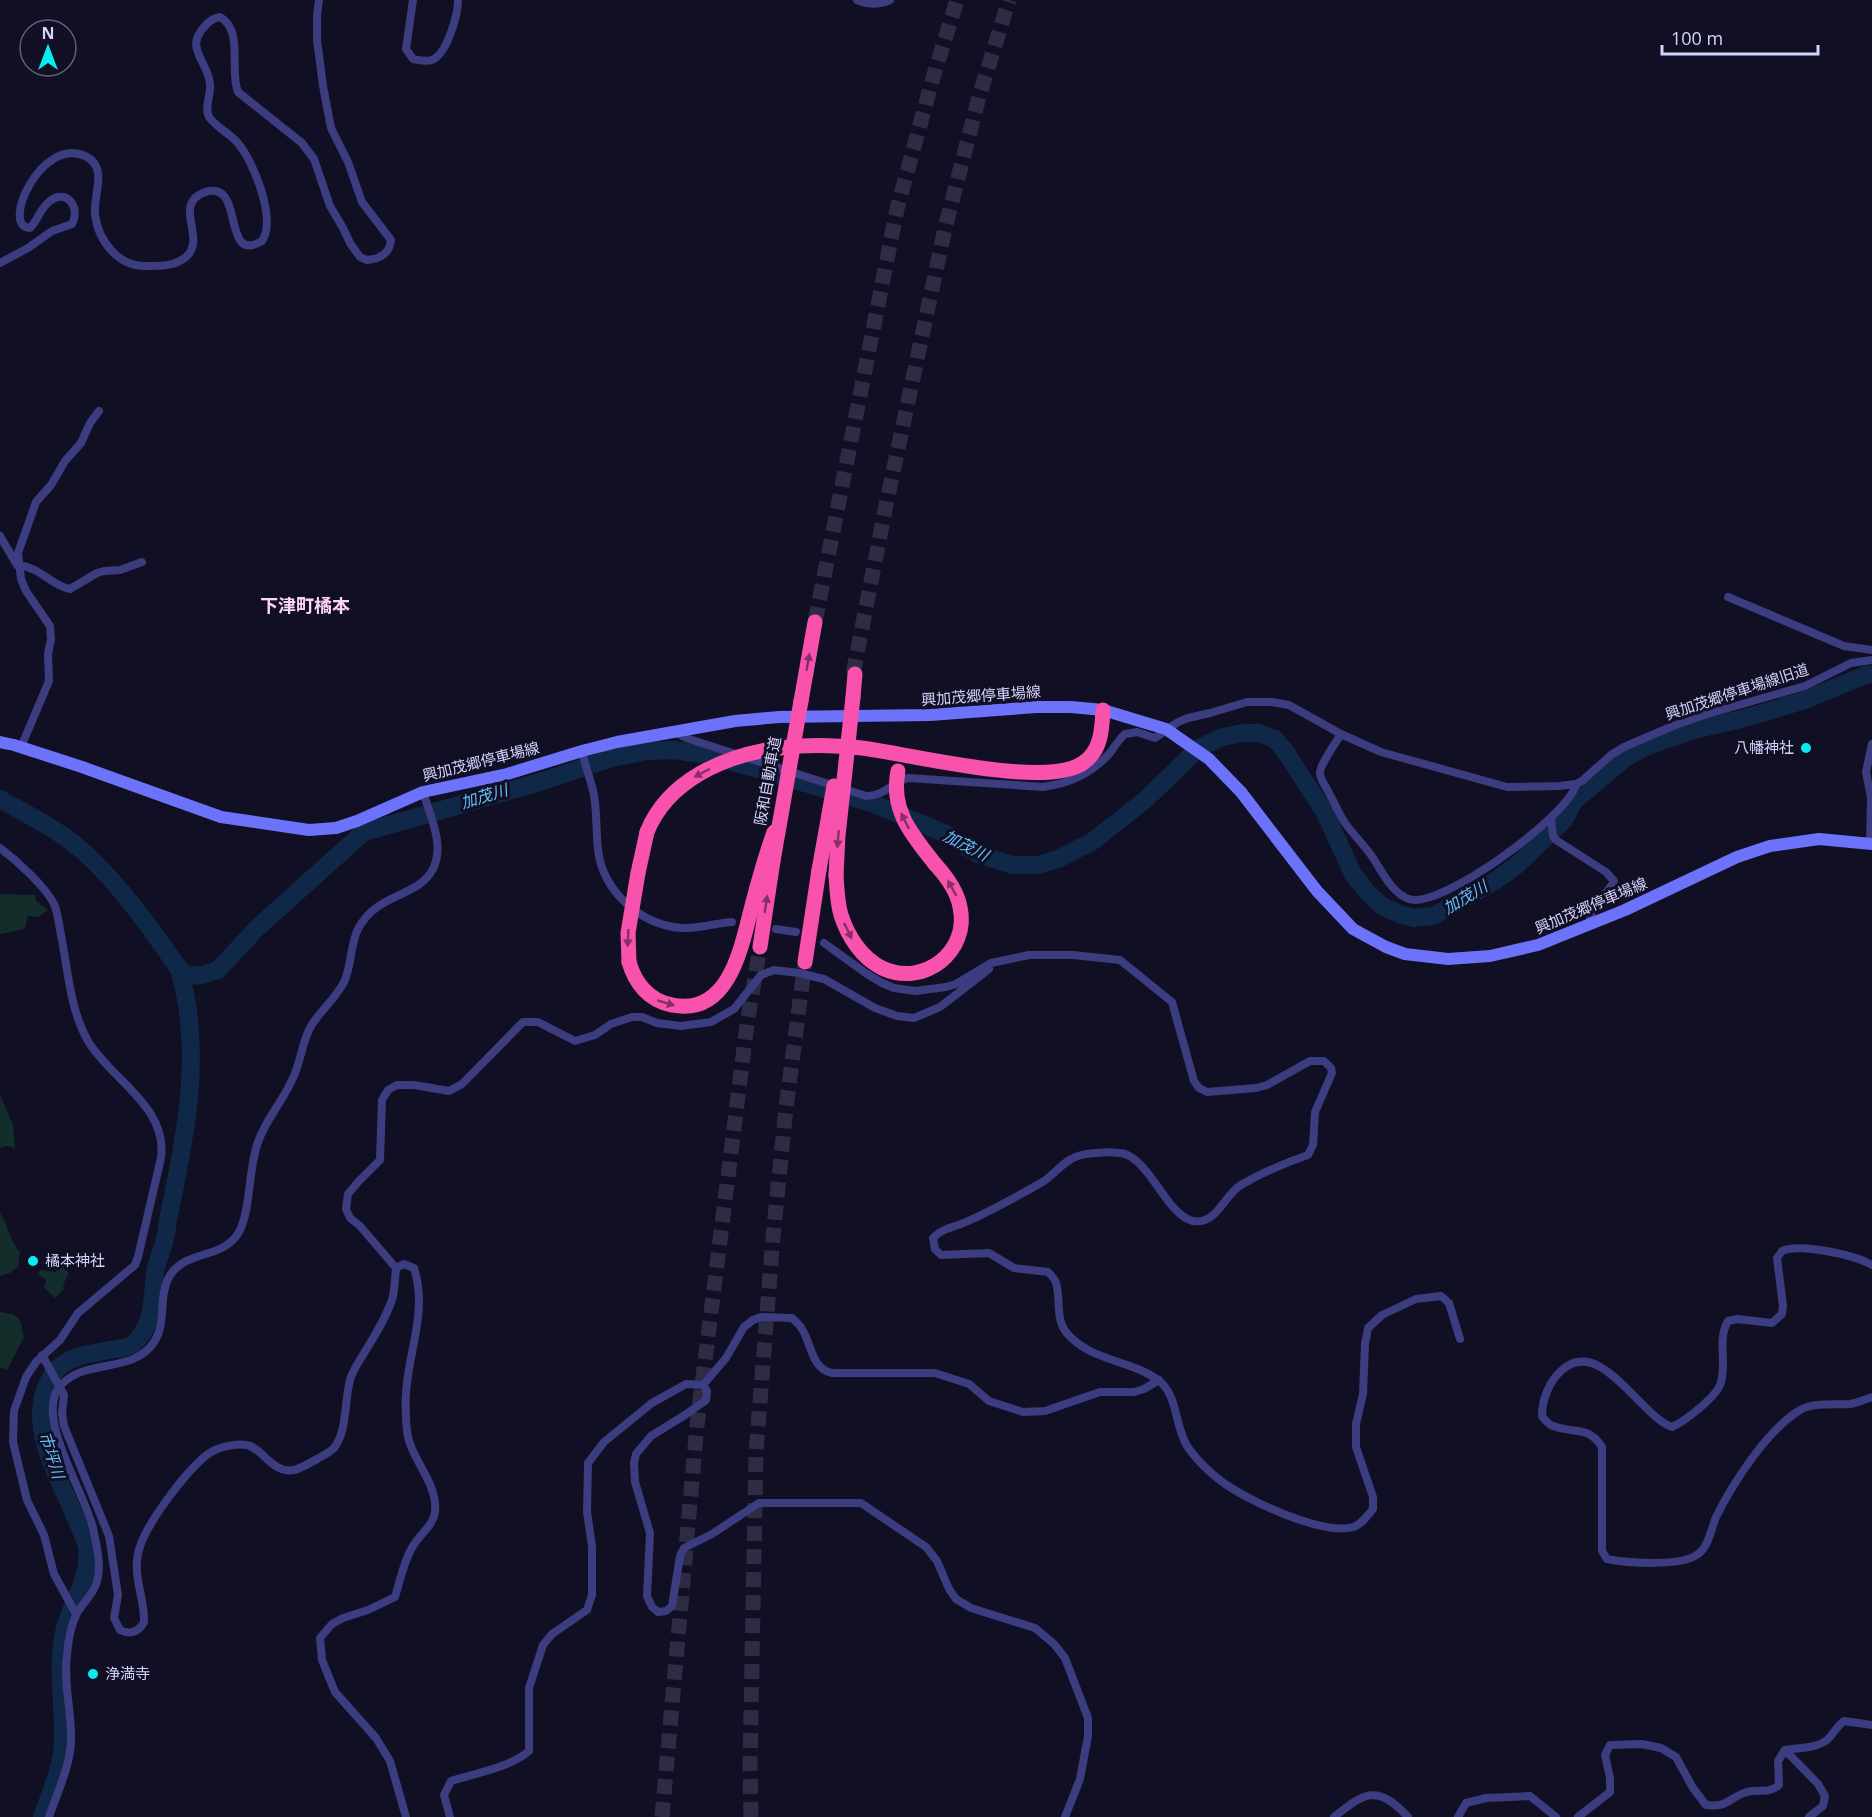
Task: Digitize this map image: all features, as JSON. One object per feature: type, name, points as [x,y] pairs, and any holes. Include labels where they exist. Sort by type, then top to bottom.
[{"type":"highway","name":"阪和自動車道","points":[[760,947],[769,860],[782,809],[815,622]]},
{"type":"highway","points":[[854,674],[836,875],[841,915],[857,947],[872,962],[892,971],[912,974],[931,968],[947,956],[954,947],[961,927],[957,896],[945,875],[911,833],[901,814],[895,790],[901,762],[908,755]]},
{"type":"highway","points":[[805,962],[819,870],[851,697]]},
{"type":"highway","points":[[769,860],[735,966],[726,983],[712,997],[689,1006],[657,1000],[643,988],[637,981],[629,962],[628,933],[638,873],[647,832],[661,805],[685,782],[734,758],[777,748],[833,746],[908,755],[1011,772],[1061,772],[1083,763],[1094,752],[1100,739],[1103,710]]},
{"type":"main road","name":"興加茂郷停車場線","points":[[0,742],[21,747],[220,817],[309,830],[336,828],[423,792],[507,774],[617,742],[735,721],[779,717],[930,715],[1037,707],[1071,706],[1103,710],[1166,729],[1182,738],[1209,759],[1240,792],[1334,910],[1353,929],[1386,947],[1405,954],[1427,958],[1469,959],[1538,945],[1590,926],[1703,872],[1770,846],[1819,839],[1871,844]]},
{"type":"street","points":[[0,263],[28,248],[52,231],[72,224],[76,214],[75,207],[66,197],[59,197],[48,202],[30,228],[18,226],[13,222],[12,215],[15,198],[31,175],[47,160],[68,153],[86,156],[96,166],[98,172],[95,209],[97,223],[108,246],[118,258],[132,266],[176,264],[190,253],[194,239],[189,207],[195,198],[207,191],[219,192],[228,199],[239,240],[251,244],[262,241],[268,219],[262,193],[240,146],[210,118],[207,110],[210,80],[197,53],[196,42],[203,28],[213,18],[220,17],[227,22],[232,33],[236,56],[235,81],[238,92],[311,153],[330,206],[356,253],[368,260],[384,255],[391,240],[362,202],[348,162],[332,128],[323,86],[317,40],[319,0]]},
{"type":"street","points":[[413,0],[406,49],[413,59],[429,62],[436,58],[444,48],[458,12],[458,0]]},
{"type":"street","points":[[857,0],[864,4],[882,4],[890,0]]},
{"type":"street","points":[[21,747],[49,681],[48,654],[51,639],[50,626],[26,591],[18,553],[20,544],[36,502],[51,485],[65,461],[81,443],[90,423],[99,411]]},
{"type":"street","points":[[0,536],[20,568]]},
{"type":"street","points":[[20,568],[36,569],[64,588],[70,589],[97,573],[120,570],[142,562]]},
{"type":"street","points":[[1728,597],[1844,646],[1872,650]]},
{"type":"street","name":"興加茂郷停車場線旧道","points":[[1576,784],[1624,747],[1673,726],[1805,686],[1851,663],[1872,660]]},
{"type":"street","points":[[675,732],[686,738],[866,796],[884,793],[899,781],[908,778],[1032,788],[1064,784],[1078,778],[1093,768],[1125,734],[1137,732],[1155,738],[1166,729],[1188,718],[1247,702],[1264,701],[1289,705],[1341,734],[1381,752],[1499,785],[1545,788],[1576,784],[1574,792],[1551,818],[1473,876],[1443,893],[1410,900],[1391,884],[1344,821],[1322,779],[1321,768],[1341,734]]},
{"type":"street","points":[[1871,844],[1871,799],[1866,772],[1872,744]]},
{"type":"street","points":[[583,753],[591,781],[600,862],[610,883],[624,902],[645,917],[673,927],[692,928],[732,922]]},
{"type":"street","points":[[49,1817],[67,1767],[71,1744],[66,1661],[76,1614],[97,1583],[98,1564],[89,1515],[53,1423],[52,1407],[59,1388],[84,1371],[127,1362],[147,1352],[158,1336],[164,1290],[173,1271],[190,1259],[224,1248],[237,1236],[244,1217],[251,1167],[258,1143],[295,1074],[309,1030],[337,994],[344,980],[358,928],[373,909],[385,900],[416,886],[427,878],[434,867],[437,842],[423,792]]},
{"type":"street","points":[[1551,818],[1553,836],[1556,840],[1606,872],[1614,881],[1592,911],[1590,926]]},
{"type":"street","points":[[0,848],[34,880],[54,906],[75,1007],[84,1032],[94,1049],[151,1114],[162,1146],[135,1265],[78,1313],[60,1340],[42,1355],[26,1377],[18,1395],[13,1418],[13,1442],[24,1492],[44,1535],[58,1585],[76,1614]]},
{"type":"street","points":[[776,929],[796,932]]},
{"type":"street","points":[[824,943],[867,975],[894,988],[904,990],[925,991],[946,987],[998,961],[1040,955],[1073,955],[1120,960],[1172,1002],[1194,1081],[1199,1088],[1207,1092],[1256,1088],[1267,1085],[1310,1061],[1324,1061],[1331,1068],[1332,1073],[1315,1112],[1313,1146],[1308,1155],[1275,1167],[1240,1186],[1229,1194],[1219,1211],[1206,1220],[1192,1221],[1179,1214],[1137,1161],[1125,1154],[1095,1153],[1071,1158],[1050,1178],[962,1224],[940,1231],[933,1238],[935,1249],[941,1255],[989,1253],[1014,1268],[1048,1272],[1056,1282],[1059,1311],[1064,1330],[1087,1351],[1139,1370],[1159,1380],[1171,1394],[1178,1424],[1188,1447],[1206,1469],[1223,1482],[1269,1508],[1302,1520],[1329,1527],[1353,1527],[1373,1509],[1373,1497],[1356,1447],[1356,1424],[1363,1394],[1368,1328],[1382,1315],[1416,1299],[1441,1296],[1449,1303],[1461,1340]]},
{"type":"street","points":[[42,1355],[64,1399],[62,1413],[64,1426],[111,1546],[113,1575],[118,1595],[115,1623],[120,1630],[133,1632],[140,1629],[144,1622],[137,1567],[138,1553],[143,1540],[158,1514],[185,1478],[209,1453],[228,1445],[249,1445],[281,1469],[295,1470],[323,1456],[334,1447],[343,1424],[351,1376],[378,1329],[393,1296],[396,1268],[360,1226],[350,1218],[346,1209],[348,1194],[380,1160],[382,1100],[388,1090],[397,1085],[414,1085],[449,1091],[469,1078],[523,1022],[537,1022],[575,1041],[595,1035],[610,1024],[632,1017],[642,1017],[657,1023],[681,1026],[711,1022],[734,1009],[761,975],[774,970],[799,973],[824,980],[875,1008],[897,1016],[915,1018],[940,1007],[998,961]]},
{"type":"street","points":[[1872,1265],[1839,1253],[1795,1249],[1782,1251],[1778,1258],[1782,1314],[1772,1323],[1737,1319],[1728,1321],[1723,1336],[1721,1384],[1694,1412],[1672,1427],[1650,1413],[1611,1374],[1596,1363],[1586,1362],[1568,1365],[1559,1372],[1549,1387],[1542,1406],[1542,1416],[1551,1426],[1583,1431],[1597,1438],[1602,1447],[1602,1551],[1607,1559],[1626,1563],[1666,1562],[1698,1554],[1706,1545],[1716,1518],[1750,1461],[1772,1435],[1799,1410],[1807,1407],[1853,1404],[1872,1397]]},
{"type":"street","points":[[396,1268],[405,1263],[414,1268],[419,1283],[419,1312],[405,1394],[407,1434],[433,1490],[436,1504],[435,1515],[424,1534],[413,1546],[395,1597],[332,1624],[320,1638],[322,1660],[335,1692],[376,1738],[390,1761],[406,1817]]},
{"type":"street","points":[[703,1385],[726,1358],[744,1327],[761,1317],[792,1318],[802,1329],[815,1361],[824,1371],[832,1373],[935,1373],[969,1384],[989,1401],[1023,1412],[1045,1411],[1100,1392],[1134,1392],[1159,1380]]},
{"type":"street","points":[[450,1817],[444,1795],[451,1781],[510,1762],[529,1751],[529,1688],[543,1645],[552,1634],[587,1610],[592,1595],[592,1546],[587,1512],[588,1463],[604,1442],[652,1403],[686,1384],[703,1385]]},
{"type":"street","points":[[703,1385],[707,1391],[706,1400],[651,1436],[636,1454],[635,1482],[650,1533],[647,1596],[652,1607],[658,1612],[666,1611],[672,1606],[680,1556],[684,1548],[712,1534],[759,1503],[861,1503],[926,1547],[937,1561],[956,1599],[971,1608],[1035,1628],[1054,1644],[1065,1659],[1088,1718],[1088,1736],[1080,1779],[1065,1817]]},
{"type":"street","points":[[1578,1817],[1610,1792],[1610,1778],[1605,1755],[1610,1745],[1642,1744],[1661,1748],[1676,1757],[1706,1806],[1719,1807],[1747,1792],[1773,1790],[1779,1785],[1778,1761],[1785,1750],[1818,1744],[1827,1740],[1845,1721],[1872,1725]]},
{"type":"street","points":[[1785,1750],[1818,1784],[1825,1796],[1823,1806],[1809,1817]]},
{"type":"street","points":[[1334,1817],[1358,1798],[1377,1795],[1388,1800],[1408,1817]]},
{"type":"street","points":[[1458,1817],[1466,1803],[1486,1798],[1530,1796],[1556,1817]]},
{"type":"green space","points":[[0,894],[35,895],[36,901],[48,910],[39,917],[28,916],[25,929],[0,934]]},
{"type":"green space","points":[[0,1095],[13,1125],[15,1148],[7,1146],[0,1148]]},
{"type":"green space","points":[[0,1213],[20,1252],[18,1267],[0,1276]]},
{"type":"green space","points":[[61,1265],[69,1273],[63,1285],[64,1289],[55,1298],[44,1287],[46,1280],[38,1274],[40,1270],[55,1272]]},
{"type":"green space","points":[[0,1312],[13,1314],[20,1320],[24,1337],[7,1370],[0,1367]]},
{"type":"waterway","name":"加茂川","points":[[0,799],[56,831],[86,854],[124,894],[179,969],[188,976],[218,970],[257,928],[364,832],[540,782],[612,758],[647,751],[674,750],[708,755],[874,804],[944,833],[978,854],[1012,865],[1038,865],[1058,859],[1093,841],[1145,800],[1199,748],[1222,737],[1259,733],[1275,739],[1285,751],[1324,811],[1353,874],[1367,892],[1382,906],[1414,918],[1433,916],[1495,881],[1517,865],[1564,820],[1574,801],[1625,758],[1648,746],[1693,730],[1742,719],[1805,700],[1868,674],[1872,675]]},
{"type":"waterway","name":"市坪川","points":[[42,1817],[61,1761],[63,1741],[62,1642],[68,1618],[84,1579],[87,1558],[84,1538],[45,1445],[41,1413],[43,1397],[53,1374],[68,1361],[131,1345],[140,1337],[148,1321],[156,1270],[166,1235],[181,1154],[189,1092],[190,1030],[179,969]]},
{"type":"tunnel","points":[[815,622],[897,209],[957,0]]},
{"type":"tunnel","points":[[853,674],[886,505],[945,228],[979,97],[1009,0]]},
{"type":"tunnel","points":[[662,1817],[697,1425],[747,1024],[760,947]]},
{"type":"tunnel","points":[[751,1817],[756,1452],[773,1237],[786,1108],[805,962]]},
{"type":"place","name":"八幡神社","points":[[1806,748]]},
{"type":"place","name":"橘本神社","points":[[33,1261]]},
{"type":"place","name":"浄満寺","points":[[93,1674]]},
{"type":"district","name":"下津町橘本","points":[[305,606]]}]
